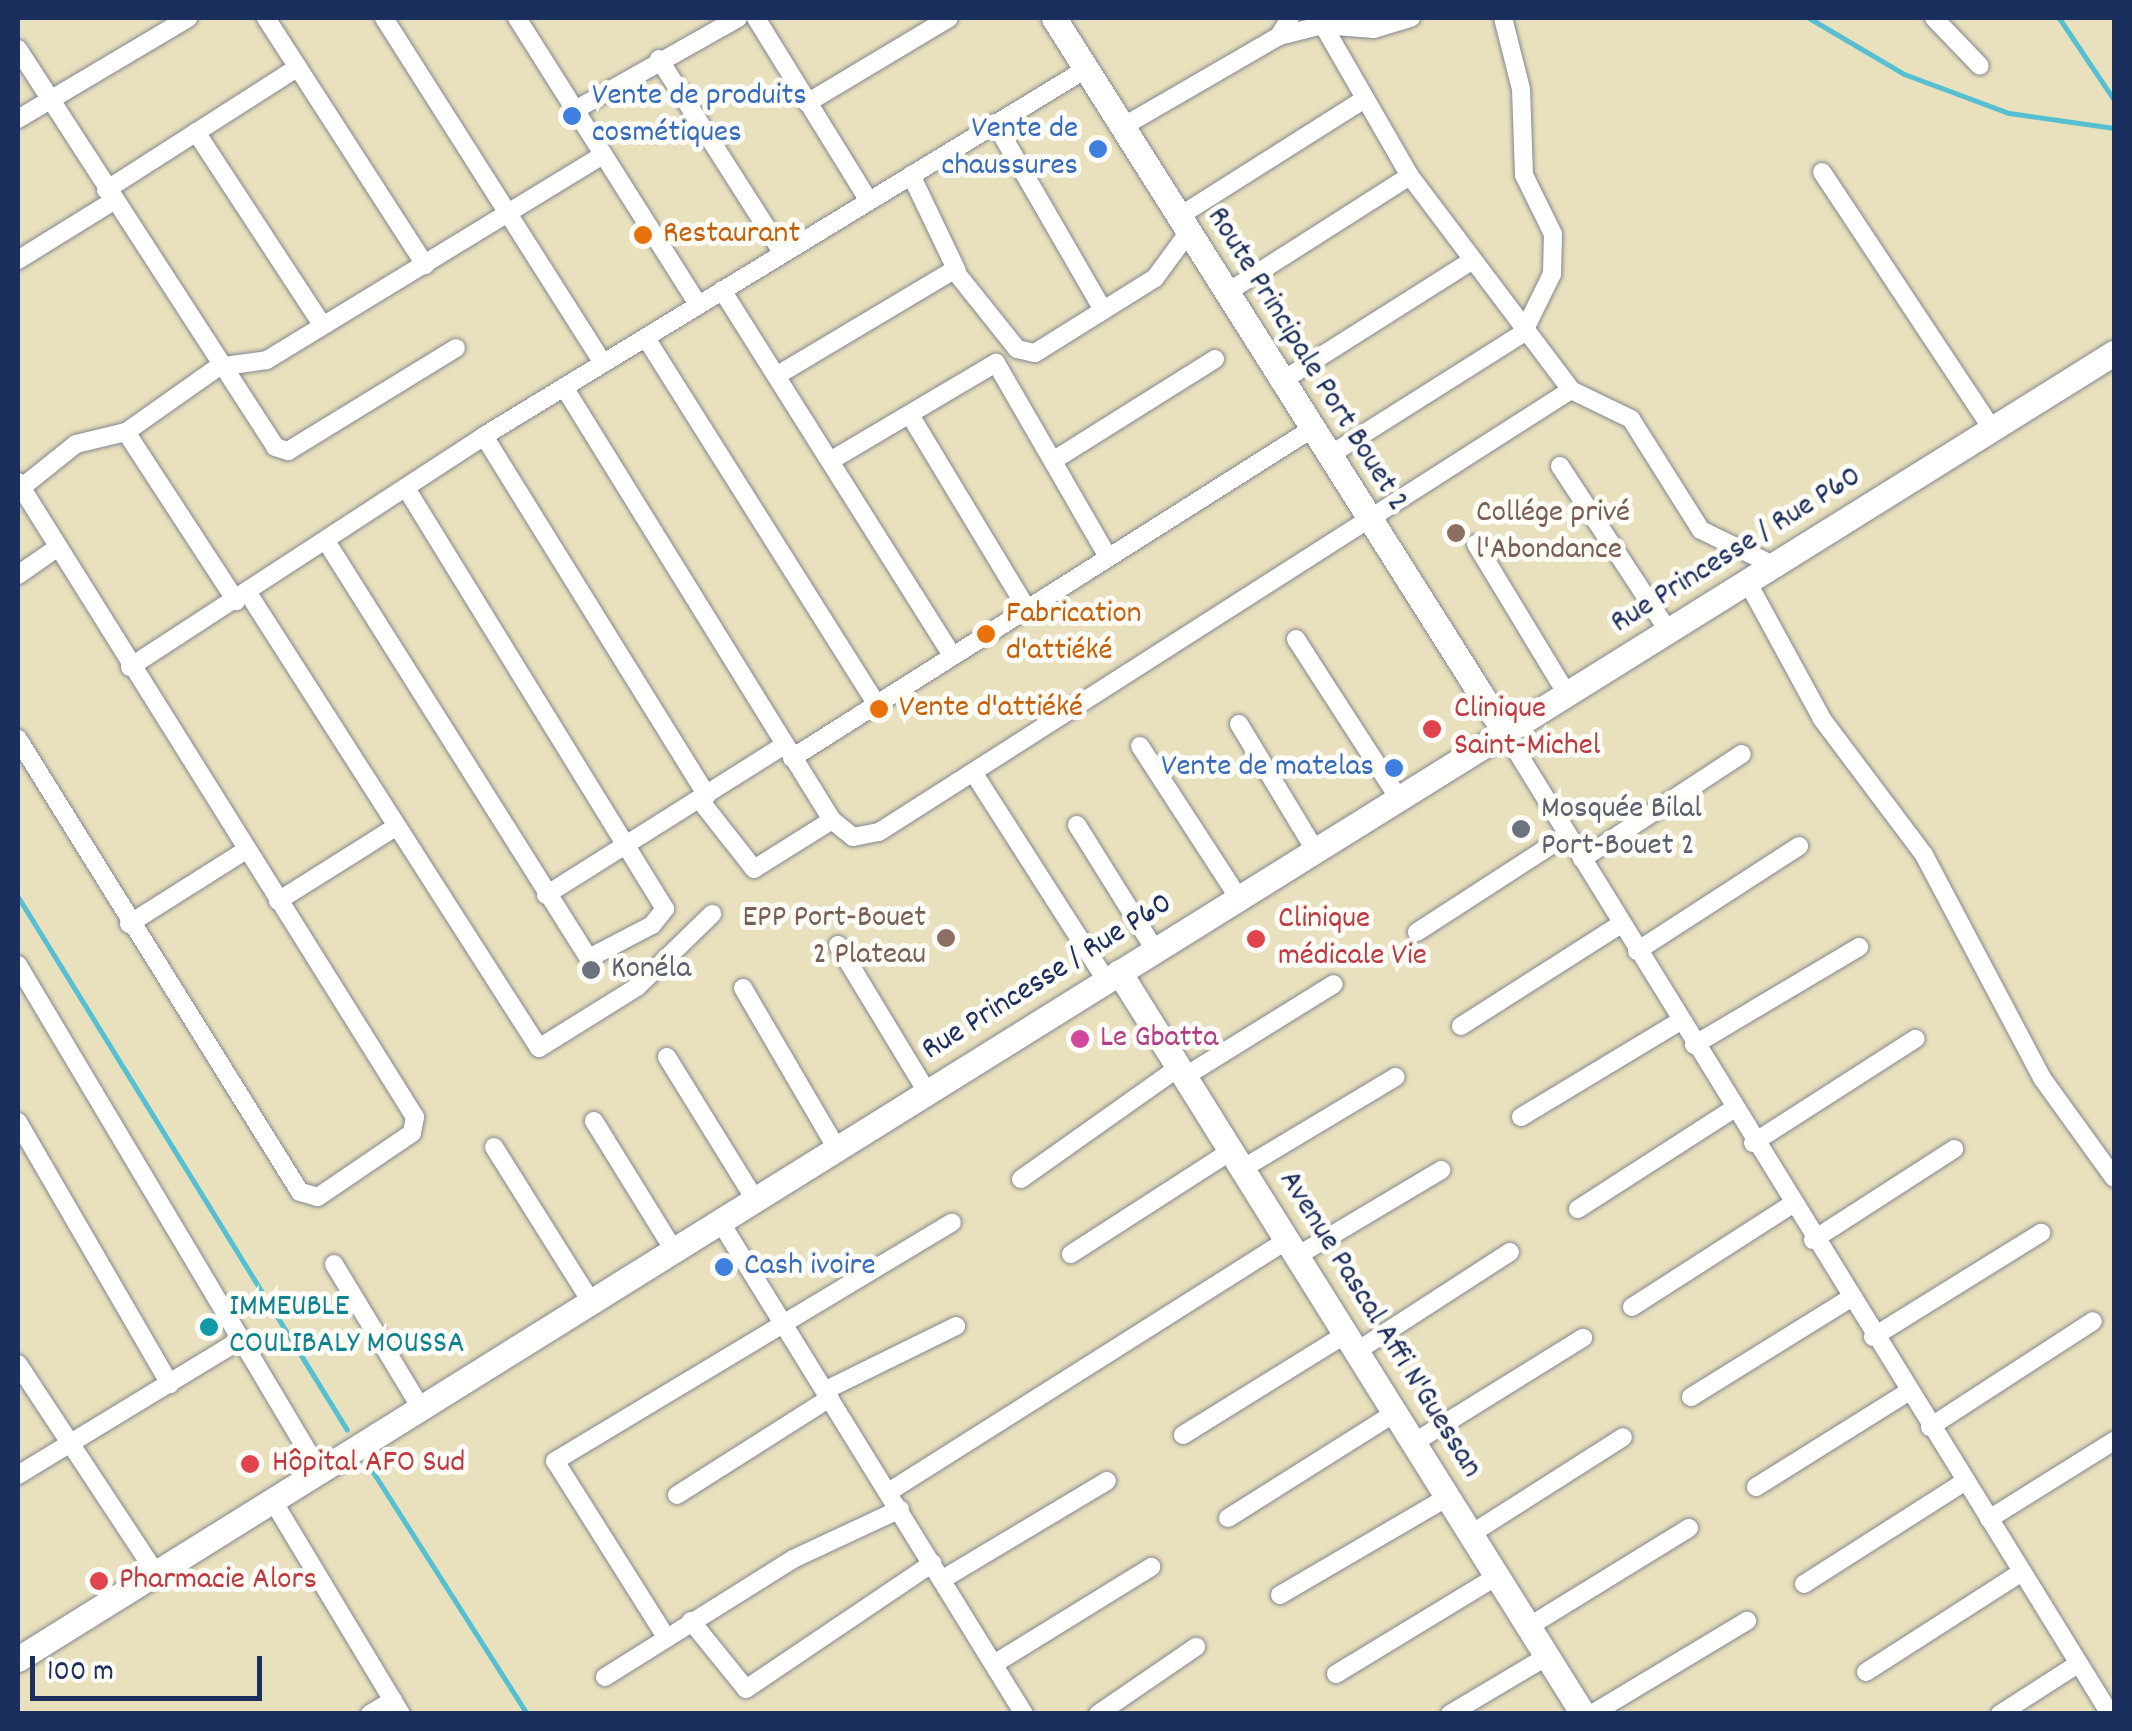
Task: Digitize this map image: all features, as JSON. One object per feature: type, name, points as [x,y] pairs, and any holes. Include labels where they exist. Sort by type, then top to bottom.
[{"type":"street","points":[[18,119],[188,18]]},
{"type":"street","points":[[266,18],[425,265]]},
{"type":"street","points":[[384,18],[602,362]]},
{"type":"street","points":[[517,18],[601,156],[698,303]]},
{"type":"street","points":[[575,110],[738,18]]},
{"type":"street","points":[[756,18],[869,200]]},
{"type":"street","points":[[807,103],[948,18]]},
{"type":"street","name":"Route Principale Port Bouet 2","points":[[1054,18],[1327,457],[1506,734]]},
{"type":"street","points":[[1279,36],[1290,18]]},
{"type":"street","points":[[1124,126],[1279,36],[1323,25],[1374,29],[1411,18]]},
{"type":"street","points":[[1327,457],[1523,333],[1555,254],[1524,175],[1520,89],[1502,18]]},
{"type":"street","points":[[1934,18],[1980,66]]},
{"type":"street","points":[[1323,25],[1410,176],[1523,333],[1571,390],[1631,419],[1702,530],[1775,566]]},
{"type":"street","points":[[18,49],[218,368],[275,448],[288,451],[456,348]]},
{"type":"street","points":[[659,60],[782,252]]},
{"type":"street","points":[[18,260],[196,132],[298,67]]},
{"type":"street","points":[[130,668],[484,436],[1086,68]]},
{"type":"street","points":[[830,460],[1017,350],[1035,353],[1155,278],[1183,225],[1365,99]]},
{"type":"street","points":[[995,123],[1103,310]]},
{"type":"street","points":[[196,132],[321,323]]},
{"type":"street","points":[[18,738],[129,924],[307,1198],[416,1126],[278,900],[54,550],[19,486],[76,444],[126,432],[218,368],[267,360],[321,323],[425,265],[601,156]]},
{"type":"street","points":[[1822,172],[1992,429]]},
{"type":"street","points":[[911,175],[957,271],[1017,350]]},
{"type":"street","points":[[1226,293],[1410,176]]},
{"type":"street","points":[[1280,382],[1470,262]]},
{"type":"street","points":[[776,376],[957,271]]},
{"type":"street","points":[[722,290],[950,652]]},
{"type":"street","points":[[646,338],[876,703]]},
{"type":"street","name":"Rue Princesse / Rue P60","points":[[18,1659],[2114,353]]},
{"type":"street","points":[[1054,460],[1215,359]]},
{"type":"street","points":[[996,363],[1107,556]]},
{"type":"street","points":[[564,386],[832,820],[870,836],[1571,390]]},
{"type":"street","points":[[910,415],[1025,606]]},
{"type":"street","points":[[546,895],[703,797],[876,703],[950,652],[1310,430]]},
{"type":"street","points":[[126,432],[242,597],[539,1048],[637,987],[712,914]]},
{"type":"street","points":[[484,436],[703,797],[754,868],[832,820]]},
{"type":"street","points":[[1560,466],[1669,632]]},
{"type":"street","points":[[326,542],[546,895],[594,960],[652,925],[665,910],[407,489]]},
{"type":"street","points":[[1476,544],[1568,696]]},
{"type":"street","points":[[18,575],[54,550]]},
{"type":"street","points":[[1748,583],[1822,720],[1950,898],[2042,1078],[2114,1178]]},
{"type":"street","points":[[1296,639],[1399,799]]},
{"type":"street","points":[[1240,724],[1314,850]]},
{"type":"street","points":[[1506,734],[1812,1240],[2110,1714]]},
{"type":"street","points":[[1140,746],[1238,897]]},
{"type":"street","points":[[1582,860],[1742,754]]},
{"type":"street","points":[[973,772],[1112,976]]},
{"type":"street","points":[[1077,825],[1154,950]]},
{"type":"street","points":[[278,900],[394,828]]},
{"type":"street","points":[[1417,932],[1567,836]]},
{"type":"street","points":[[1638,951],[1799,846]]},
{"type":"street","points":[[129,924],[246,850]]},
{"type":"street","points":[[1461,1026],[1621,924]]},
{"type":"street","points":[[838,945],[928,1092]]},
{"type":"street","points":[[1694,1045],[1859,947]]},
{"type":"street","points":[[18,965],[238,1341],[320,1472]]},
{"type":"street","name":"Avenue Pascal Affi N'Guessan","points":[[1112,976],[1181,1072],[1583,1714]]},
{"type":"street","points":[[1020,1179],[1181,1072],[1334,984]]},
{"type":"street","points":[[743,988],[838,1149]]},
{"type":"street","points":[[1522,1117],[1680,1021]]},
{"type":"street","points":[[1753,1142],[1914,1039]]},
{"type":"street","points":[[667,1056],[756,1202]]},
{"type":"street","points":[[1071,1254],[1236,1160],[1396,1077]]},
{"type":"street","points":[[1578,1209],[1733,1109]]},
{"type":"street","points":[[594,1121],[675,1252]]},
{"type":"street","points":[[18,1122],[170,1384]]},
{"type":"street","points":[[494,1147],[592,1303]]},
{"type":"street","points":[[1812,1240],[1954,1149]]},
{"type":"street","points":[[890,1491],[1292,1248],[1441,1170]]},
{"type":"street","points":[[1632,1307],[1791,1204]]},
{"type":"street","points":[[666,1637],[556,1461],[952,1222]]},
{"type":"street","points":[[721,1223],[890,1491],[1024,1714]]},
{"type":"street","points":[[1872,1337],[2041,1233]]},
{"type":"street","points":[[1183,1435],[1510,1252]]},
{"type":"street","points":[[334,1264],[422,1410]]},
{"type":"street","points":[[1691,1396],[1849,1299]]},
{"type":"street","points":[[1930,1427],[2094,1321]]},
{"type":"street","points":[[677,1495],[828,1394],[956,1326]]},
{"type":"street","points":[[1414,1442],[1583,1338]]},
{"type":"street","points":[[18,1475],[238,1341]]},
{"type":"street","points":[[18,1364],[154,1572]]},
{"type":"street","points":[[1756,1487],[1908,1392]]},
{"type":"street","points":[[1228,1518],[1396,1412]]},
{"type":"street","points":[[1471,1534],[1622,1437]]},
{"type":"street","points":[[1988,1520],[2114,1441]]},
{"type":"street","points":[[692,1621],[746,1689],[938,1571],[1107,1482]]},
{"type":"street","points":[[1804,1584],[1964,1482]]},
{"type":"street","points":[[1280,1594],[1448,1497]]},
{"type":"street","points":[[274,1501],[397,1707],[370,1714]]},
{"type":"street","points":[[604,1676],[793,1559],[900,1509]]},
{"type":"street","points":[[1528,1627],[1689,1528]]},
{"type":"street","points":[[994,1664],[1151,1568]]},
{"type":"street","points":[[1866,1672],[2022,1572]]},
{"type":"street","points":[[1336,1674],[1497,1576]]},
{"type":"street","points":[[1592,1714],[1747,1621]]},
{"type":"street","points":[[1098,1714],[1196,1647]]},
{"type":"street","points":[[1450,1714],[1546,1657]]},
{"type":"street","points":[[2000,1714],[2078,1664]]},
{"type":"waterway","points":[[1809,18],[1904,74],[2009,113],[2114,128]]},
{"type":"waterway","points":[[2059,18],[2114,100]]},
{"type":"waterway","points":[[18,897],[347,1430]]},
{"type":"waterway","points":[[371,1469],[527,1714]]},
{"type":"place","name":"Vente de produits cosmétiques","points":[[572,116]]},
{"type":"place","name":"Vente de chaussures","points":[[1098,149]]},
{"type":"place","name":"Restaurant","points":[[643,235]]},
{"type":"place","name":"Collége privé l'Abondance","points":[[1456,533]]},
{"type":"place","name":"Fabrication d'attiéké","points":[[986,634]]},
{"type":"place","name":"Vente d'attiéké","points":[[879,709]]},
{"type":"place","name":"Clinique Saint-Michel","points":[[1432,729]]},
{"type":"place","name":"Vente de matelas","points":[[1394,768]]},
{"type":"place","name":"Mosquée Bilal Port-Bouet 2","points":[[1521,829]]},
{"type":"place","name":"EPP Port-Bouet 2 Plateau","points":[[946,938]]},
{"type":"place","name":"Clinique médicale Vie","points":[[1256,939]]},
{"type":"place","name":"Konéla","points":[[591,970]]},
{"type":"place","name":"Le Gbatta","points":[[1080,1039]]},
{"type":"place","name":"Cash ivoire","points":[[724,1267]]},
{"type":"place","name":"IMMEUBLE COULIBALY MOUSSA","points":[[209,1327]]},
{"type":"place","name":"Hôpital AFO Sud","points":[[250,1464]]},
{"type":"place","name":"Pharmacie Alors","points":[[99,1581]]}]
